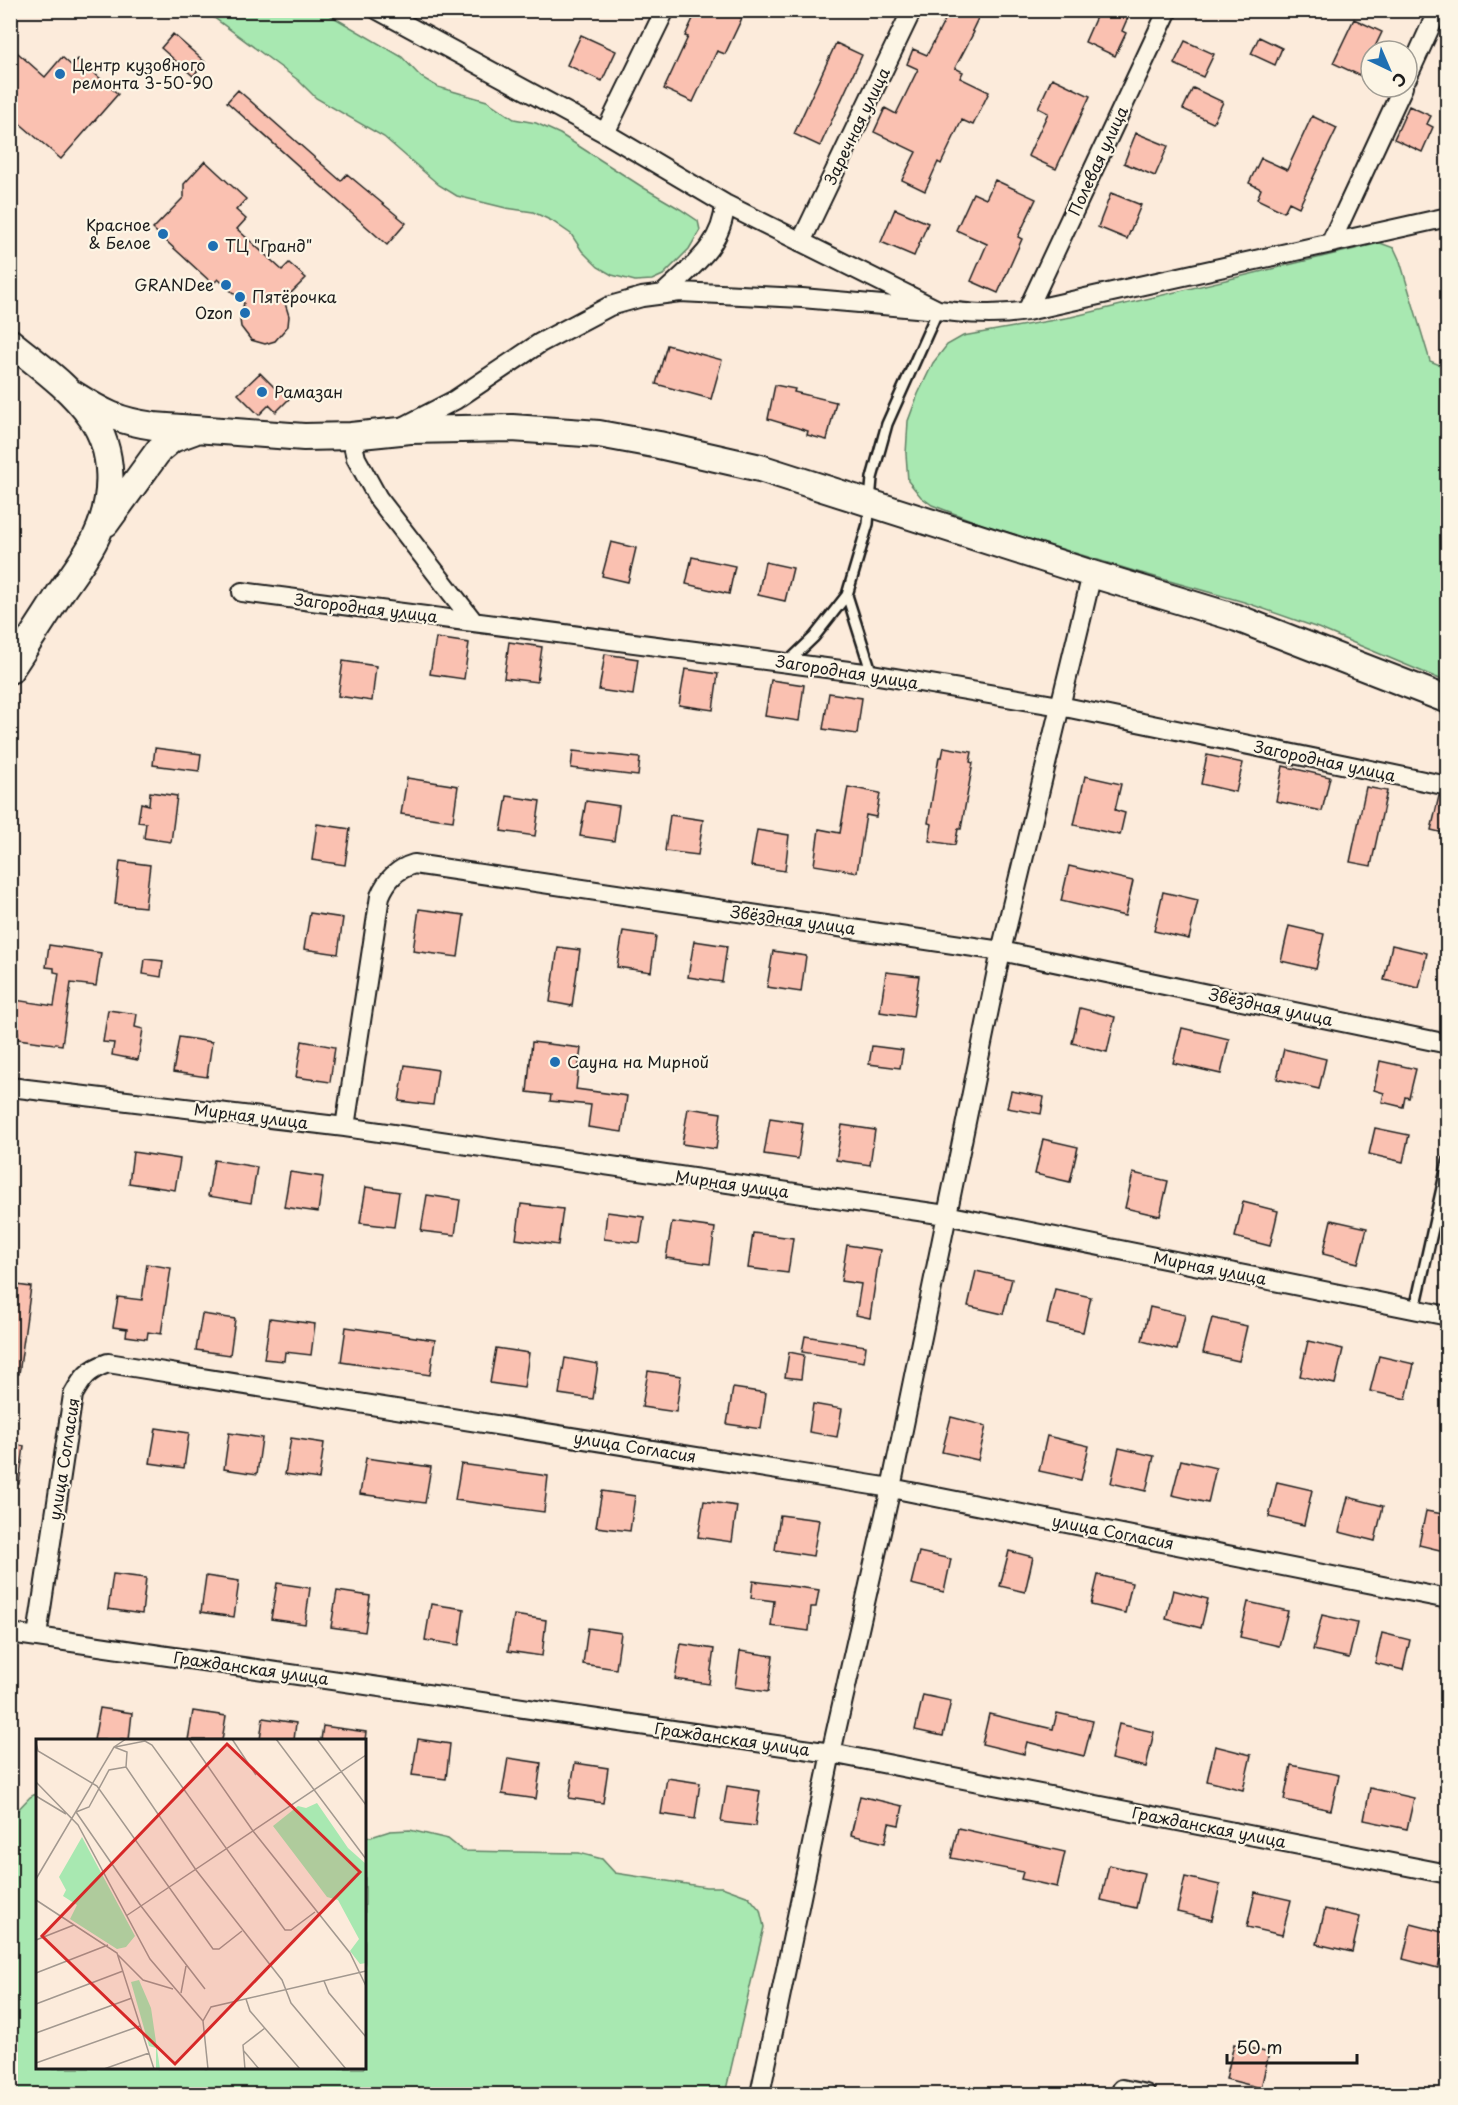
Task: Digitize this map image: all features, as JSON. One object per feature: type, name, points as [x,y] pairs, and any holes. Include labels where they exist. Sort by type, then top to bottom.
[{"type":"street","points":[[378,10],[409,18],[724,204],[938,310]]},
{"type":"street","points":[[605,133],[664,10]]},
{"type":"street","name":"Заречная улица","points":[[801,242],[912,10]]},
{"type":"street","name":"Полевая улица","points":[[1027,311],[1168,10]]},
{"type":"street","points":[[1419,52],[1438,10]]},
{"type":"street","points":[[1331,242],[1397,99]]},
{"type":"street","points":[[663,294],[702,258],[718,237],[724,221],[724,204]]},
{"type":"street","points":[[394,432],[455,400],[540,343],[610,306],[642,297],[680,292],[802,298],[973,315],[999,315],[1027,311],[1448,217]]},
{"type":"street","points":[[10,342],[73,394],[107,415],[133,423],[288,436],[351,436],[394,432],[512,428],[599,434],[760,468],[1237,618],[1448,700]]},
{"type":"street","points":[[73,394],[92,417],[102,436],[107,456],[110,480],[108,501],[92,545]]},
{"type":"street","points":[[10,670],[92,545],[159,450],[172,439],[203,429]]},
{"type":"street","points":[[351,436],[356,458],[378,498],[473,621]]},
{"type":"street","points":[[760,2094],[831,1753],[891,1488],[1001,951],[1092,574]]},
{"type":"street","name":"Загородная улица","points":[[242,592],[872,674],[1060,706],[1448,786]]},
{"type":"street","name":"Звёздная улица","points":[[345,1127],[380,896],[385,883],[394,873],[414,864],[1001,951],[1448,1044]]},
{"type":"street","name":"Мирная улица","points":[[10,1087],[345,1127],[946,1215],[1448,1316]]},
{"type":"street","name":"улица Согласия","points":[[37,1636],[73,1395],[82,1378],[94,1368],[108,1364],[891,1488],[1448,1599]]},
{"type":"street","name":"Гражданская улица","points":[[10,1633],[831,1753],[1448,1874]]},
{"type":"street","points":[[1122,2089],[1146,2094]]},
{"type":"lane","points":[[788,662],[814,637],[847,595],[868,524],[873,478],[887,424],[938,310]]},
{"type":"lane","points":[[847,595],[872,674]]},
{"type":"lane","points":[[1415,1310],[1448,1161]]},
{"type":"green space","points":[[205,11],[323,11],[402,57],[421,77],[438,87],[487,101],[514,119],[536,123],[560,134],[698,221],[700,230],[689,249],[663,275],[652,280],[635,281],[612,275],[598,267],[582,251],[571,234],[552,221],[533,212],[457,196],[439,185],[384,137],[316,98],[298,80]]},
{"type":"green space","points":[[1380,243],[1394,248],[1400,261],[1430,361],[1447,368],[1447,682],[1318,628],[1244,602],[984,525],[932,505],[921,497],[908,481],[906,454],[908,421],[918,394],[933,363],[947,345],[963,336],[1071,317]]},
{"type":"green space","points":[[36,1794],[36,2069],[366,2069],[366,1836],[410,1830],[448,1839],[463,1851],[579,1853],[602,1859],[615,1873],[706,1887],[722,1887],[749,1897],[760,1910],[764,1927],[725,2094],[11,2094],[11,1817]]},
{"type":"building","points":[[697,10],[726,10],[742,18],[725,54],[717,51],[693,102],[664,89],[688,37],[685,36]]},
{"type":"building","points":[[950,10],[982,10],[972,31],[974,32],[955,68],[963,72],[960,78],[989,92],[973,125],[962,120],[941,164],[938,162],[925,191],[902,180],[916,152],[874,132],[885,108],[896,114],[918,69],[907,64],[913,49],[927,55]]},
{"type":"building","points":[[1099,10],[1131,10],[1122,31],[1126,33],[1115,56],[1085,42]]},
{"type":"building","points":[[1354,19],[1382,32],[1379,39],[1359,39],[1359,75],[1333,63]]},
{"type":"building","points":[[173,34],[205,62],[193,76],[161,48]]},
{"type":"building","points":[[581,35],[616,51],[602,81],[567,65]]},
{"type":"building","points":[[1259,37],[1282,48],[1275,65],[1251,54]]},
{"type":"building","points":[[1185,41],[1214,54],[1203,77],[1174,64]]},
{"type":"building","points":[[836,43],[862,55],[820,146],[794,134]]},
{"type":"building","points":[[10,46],[45,77],[62,57],[72,66],[78,59],[118,94],[61,159],[10,115]]},
{"type":"building","points":[[1052,78],[1090,96],[1056,169],[1028,156],[1048,113],[1038,108]]},
{"type":"building","points":[[1193,88],[1223,102],[1213,123],[1183,109]]},
{"type":"building","points":[[238,90],[341,181],[347,174],[406,223],[387,245],[227,102]]},
{"type":"building","points":[[1409,106],[1431,116],[1427,124],[1433,127],[1422,152],[1394,139]]},
{"type":"building","points":[[1312,116],[1337,128],[1299,207],[1289,202],[1284,212],[1257,199],[1261,189],[1249,183],[1261,158],[1287,170]]},
{"type":"building","points":[[1136,133],[1168,146],[1155,176],[1124,163]]},
{"type":"building","name":"ТЦ \"Гранд\"","points":[[205,161],[246,199],[236,210],[246,219],[237,229],[282,270],[289,263],[306,278],[284,300],[289,316],[288,326],[275,341],[265,344],[251,340],[241,327],[240,319],[244,303],[218,279],[213,284],[153,229],[184,197],[184,184]]},
{"type":"building","points":[[995,180],[1036,199],[1018,237],[1022,239],[998,293],[971,281],[987,244],[956,230],[973,193],[986,199]]},
{"type":"building","points":[[1111,193],[1141,205],[1127,239],[1098,227]]},
{"type":"building","points":[[895,209],[928,223],[914,256],[881,242]]},
{"type":"building","points":[[667,345],[722,360],[711,399],[656,384]]},
{"type":"building","name":"Рамазан","points":[[260,373],[289,399],[276,412],[269,405],[259,415],[238,394]]},
{"type":"building","points":[[775,385],[836,402],[827,440],[807,435],[808,431],[768,419]]},
{"type":"building","points":[[611,542],[636,548],[628,582],[602,576]]},
{"type":"building","points":[[692,557],[735,566],[729,594],[686,584]]},
{"type":"building","points":[[765,562],[793,568],[785,601],[758,595]]},
{"type":"building","points":[[436,638],[469,643],[464,679],[430,674]]},
{"type":"building","points":[[509,642],[542,647],[537,682],[504,678]]},
{"type":"building","points":[[605,654],[638,659],[633,695],[599,690]]},
{"type":"building","points":[[343,661],[376,666],[372,701],[338,696]]},
{"type":"building","points":[[685,669],[718,674],[713,710],[679,705]]},
{"type":"building","points":[[771,680],[804,685],[799,721],[765,716]]},
{"type":"building","points":[[829,693],[862,698],[857,734],[823,729]]},
{"type":"building","points":[[944,747],[972,752],[970,762],[973,763],[961,829],[958,829],[955,845],[929,841],[932,824],[928,823],[939,757],[942,757]]},
{"type":"building","points":[[155,748],[201,754],[199,771],[153,765]]},
{"type":"building","points":[[573,751],[640,758],[638,776],[571,768]]},
{"type":"building","points":[[1207,755],[1243,763],[1236,792],[1201,784]]},
{"type":"building","points":[[1283,766],[1330,777],[1322,811],[1276,801]]},
{"type":"building","points":[[1085,776],[1121,784],[1115,810],[1125,813],[1120,835],[1074,825]]},
{"type":"building","points":[[407,778],[458,786],[453,821],[401,814]]},
{"type":"building","points":[[848,787],[880,793],[876,817],[866,815],[857,872],[814,865],[819,829],[840,833]]},
{"type":"building","points":[[1366,787],[1387,791],[1371,866],[1350,862]]},
{"type":"building","points":[[150,792],[177,796],[171,842],[144,838],[146,823],[138,822],[141,803],[149,805]]},
{"type":"building","points":[[507,796],[540,801],[535,836],[501,831]]},
{"type":"building","points":[[1439,796],[1448,797],[1448,834],[1431,830]]},
{"type":"building","points":[[586,801],[619,806],[614,841],[580,836]]},
{"type":"building","points":[[670,815],[703,820],[698,855],[665,851]]},
{"type":"building","points":[[317,824],[350,829],[345,865],[312,860]]},
{"type":"building","points":[[757,830],[789,835],[785,871],[751,866]]},
{"type":"building","points":[[120,861],[150,865],[145,907],[115,904]]},
{"type":"building","points":[[1069,866],[1133,881],[1125,916],[1061,901]]},
{"type":"building","points":[[1163,892],[1198,900],[1189,939],[1154,931]]},
{"type":"building","points":[[419,909],[464,915],[458,957],[413,951]]},
{"type":"building","points":[[310,913],[343,918],[338,954],[304,949]]},
{"type":"building","points":[[1289,926],[1324,934],[1316,969],[1281,961]]},
{"type":"building","points":[[623,931],[656,936],[651,972],[617,967]]},
{"type":"building","points":[[694,941],[727,946],[722,982],[688,977]]},
{"type":"building","points":[[49,945],[101,953],[96,986],[71,983],[62,1045],[18,1039],[18,1032],[11,1031],[15,1000],[54,1006],[59,973],[54,972],[54,968],[46,967]]},
{"type":"building","points":[[1392,945],[1427,953],[1419,988],[1384,980]]},
{"type":"building","points":[[558,947],[580,950],[572,1006],[550,1002]]},
{"type":"building","points":[[773,951],[806,956],[801,992],[767,987]]},
{"type":"building","points":[[145,959],[163,961],[161,977],[143,974]]},
{"type":"building","points":[[886,972],[919,976],[913,1017],[880,1012]]},
{"type":"building","points":[[1080,1008],[1115,1017],[1107,1052],[1072,1043]]},
{"type":"building","points":[[108,1010],[137,1014],[135,1027],[143,1029],[138,1060],[112,1055],[114,1043],[103,1042]]},
{"type":"building","points":[[1182,1028],[1229,1039],[1221,1074],[1173,1063]]},
{"type":"building","points":[[179,1037],[212,1042],[207,1077],[173,1072]]},
{"type":"building","points":[[302,1041],[335,1047],[330,1082],[296,1077]]},
{"type":"building","name":"Сауна на Мирной","points":[[532,1042],[581,1048],[576,1089],[627,1096],[622,1132],[588,1127],[591,1105],[550,1101],[551,1095],[527,1092]]},
{"type":"building","points":[[872,1046],[903,1050],[900,1068],[869,1064]]},
{"type":"building","points":[[1284,1049],[1326,1059],[1319,1089],[1277,1079]]},
{"type":"building","points":[[1380,1061],[1416,1069],[1409,1098],[1405,1097],[1403,1107],[1382,1102],[1384,1093],[1374,1090]]},
{"type":"building","points":[[405,1065],[438,1070],[433,1105],[399,1101]]},
{"type":"building","points":[[1011,1091],[1044,1097],[1041,1114],[1007,1108]]},
{"type":"building","points":[[688,1108],[721,1113],[716,1149],[682,1144]]},
{"type":"building","points":[[770,1118],[803,1123],[798,1159],[764,1154]]},
{"type":"building","points":[[842,1125],[875,1130],[870,1165],[836,1160]]},
{"type":"building","points":[[1375,1128],[1409,1135],[1403,1162],[1369,1154]]},
{"type":"building","points":[[1043,1139],[1078,1147],[1070,1182],[1035,1174]]},
{"type":"building","points":[[133,1152],[180,1159],[175,1190],[129,1183]]},
{"type":"building","points":[[214,1160],[257,1167],[251,1203],[208,1196]]},
{"type":"building","points":[[290,1172],[323,1177],[318,1212],[284,1207]]},
{"type":"building","points":[[1133,1173],[1168,1181],[1160,1216],[1125,1208]]},
{"type":"building","points":[[366,1187],[399,1192],[394,1227],[360,1223]]},
{"type":"building","points":[[427,1195],[460,1200],[455,1235],[421,1231]]},
{"type":"building","points":[[1243,1202],[1278,1211],[1270,1246],[1235,1237]]},
{"type":"building","points":[[521,1204],[563,1209],[558,1245],[516,1239]]},
{"type":"building","points":[[607,1212],[644,1217],[640,1243],[604,1239]]},
{"type":"building","points":[[1331,1220],[1367,1228],[1358,1263],[1323,1254]]},
{"type":"building","points":[[672,1222],[715,1228],[710,1264],[666,1258]]},
{"type":"building","points":[[753,1233],[793,1238],[788,1273],[748,1268]]},
{"type":"building","points":[[847,1245],[880,1250],[870,1318],[856,1315],[861,1284],[841,1281]]},
{"type":"building","points":[[147,1264],[171,1268],[161,1334],[148,1332],[147,1339],[126,1336],[127,1329],[113,1327],[118,1297],[142,1300]]},
{"type":"building","points":[[976,1271],[1012,1279],[1003,1314],[968,1306]]},
{"type":"building","points":[[10,1284],[31,1287],[19,1374],[10,1373]]},
{"type":"building","points":[[1055,1289],[1091,1297],[1083,1332],[1047,1324]]},
{"type":"building","points":[[1150,1307],[1185,1315],[1177,1350],[1142,1341]]},
{"type":"building","points":[[202,1314],[235,1319],[230,1355],[196,1350]]},
{"type":"building","points":[[270,1318],[315,1324],[311,1355],[285,1352],[284,1361],[264,1359]]},
{"type":"building","points":[[1212,1318],[1247,1326],[1239,1361],[1203,1353]]},
{"type":"building","points":[[346,1327],[435,1340],[430,1375],[341,1362]]},
{"type":"building","points":[[805,1336],[866,1346],[864,1362],[802,1352]]},
{"type":"building","points":[[1308,1341],[1343,1349],[1335,1384],[1300,1376]]},
{"type":"building","points":[[496,1348],[529,1353],[524,1388],[490,1383]]},
{"type":"building","points":[[789,1352],[804,1355],[801,1379],[785,1377]]},
{"type":"building","points":[[1379,1356],[1414,1364],[1406,1399],[1370,1391]]},
{"type":"building","points":[[565,1358],[598,1364],[593,1399],[559,1394]]},
{"type":"building","points":[[648,1371],[681,1376],[676,1412],[642,1407]]},
{"type":"building","points":[[733,1388],[766,1393],[761,1429],[727,1424]]},
{"type":"building","points":[[813,1404],[842,1409],[837,1437],[809,1432]]},
{"type":"building","points":[[951,1417],[986,1426],[978,1460],[942,1452]]},
{"type":"building","points":[[156,1428],[189,1433],[184,1468],[150,1463]]},
{"type":"building","points":[[229,1433],[262,1438],[257,1474],[224,1469]]},
{"type":"building","points":[[1047,1436],[1089,1446],[1081,1480],[1039,1471]]},
{"type":"building","points":[[291,1438],[324,1443],[319,1479],[285,1474]]},
{"type":"building","points":[[10,1444],[24,1446],[19,1484],[10,1484]]},
{"type":"building","points":[[1119,1448],[1154,1456],[1146,1491],[1111,1483]]},
{"type":"building","points":[[366,1458],[431,1467],[425,1503],[360,1494]]},
{"type":"building","points":[[1181,1460],[1216,1468],[1208,1503],[1172,1495]]},
{"type":"building","points":[[461,1464],[548,1476],[544,1512],[455,1500]]},
{"type":"building","points":[[1277,1482],[1312,1490],[1304,1525],[1269,1517]]},
{"type":"building","points":[[602,1491],[635,1496],[630,1531],[596,1527]]},
{"type":"building","points":[[1348,1497],[1383,1506],[1375,1541],[1339,1532]]},
{"type":"building","points":[[704,1501],[737,1506],[732,1542],[698,1537]]},
{"type":"building","points":[[1426,1511],[1448,1515],[1448,1552],[1419,1545]]},
{"type":"building","points":[[780,1515],[819,1520],[813,1556],[775,1550]]},
{"type":"building","points":[[1009,1551],[1033,1557],[1025,1592],[1000,1586]]},
{"type":"building","points":[[919,1552],[951,1559],[944,1592],[911,1584]]},
{"type":"building","points":[[113,1574],[146,1578],[142,1614],[108,1609]]},
{"type":"building","points":[[1098,1575],[1132,1583],[1125,1613],[1091,1605]]},
{"type":"building","points":[[206,1576],[239,1581],[234,1617],[201,1612]]},
{"type":"building","points":[[753,1581],[819,1590],[816,1607],[811,1607],[809,1631],[771,1626],[774,1601],[751,1598]]},
{"type":"building","points":[[277,1583],[310,1588],[305,1624],[271,1619]]},
{"type":"building","points":[[1173,1590],[1208,1599],[1201,1628],[1166,1619]]},
{"type":"building","points":[[337,1591],[370,1596],[365,1632],[331,1627]]},
{"type":"building","points":[[1248,1602],[1288,1611],[1279,1646],[1240,1637]]},
{"type":"building","points":[[431,1604],[464,1609],[459,1645],[425,1640]]},
{"type":"building","points":[[514,1615],[546,1620],[542,1656],[508,1651]]},
{"type":"building","points":[[1322,1615],[1357,1623],[1349,1658],[1313,1650]]},
{"type":"building","points":[[588,1628],[621,1633],[616,1669],[583,1664]]},
{"type":"building","points":[[1382,1633],[1410,1640],[1403,1670],[1375,1663]]},
{"type":"building","points":[[681,1644],[714,1649],[709,1684],[675,1679]]},
{"type":"building","points":[[740,1651],[773,1656],[768,1692],[735,1687]]},
{"type":"building","points":[[923,1695],[951,1701],[943,1736],[915,1730]]},
{"type":"building","points":[[100,1708],[132,1713],[129,1739],[94,1739]]},
{"type":"building","points":[[193,1711],[226,1716],[222,1739],[188,1739]]},
{"type":"building","points":[[1057,1713],[1093,1721],[1084,1756],[1027,1742],[1024,1754],[982,1744],[989,1714],[1053,1729]]},
{"type":"building","points":[[263,1718],[296,1723],[294,1739],[260,1739]]},
{"type":"building","points":[[1119,1724],[1154,1732],[1146,1767],[1111,1759]]},
{"type":"building","points":[[323,1726],[366,1732],[365,1739],[321,1739]]},
{"type":"building","points":[[418,1739],[450,1744],[446,1779],[412,1775]]},
{"type":"building","points":[[1215,1746],[1251,1755],[1243,1790],[1207,1781]]},
{"type":"building","points":[[508,1758],[541,1763],[536,1799],[502,1794]]},
{"type":"building","points":[[575,1763],[608,1768],[603,1803],[569,1798]]},
{"type":"building","points":[[1291,1765],[1339,1775],[1331,1810],[1284,1800]]},
{"type":"building","points":[[667,1778],[700,1783],[695,1819],[661,1814]]},
{"type":"building","points":[[727,1786],[760,1791],[755,1826],[721,1822]]},
{"type":"building","points":[[1370,1788],[1414,1798],[1407,1829],[1364,1820]]},
{"type":"building","points":[[860,1796],[903,1806],[899,1825],[889,1823],[885,1843],[851,1835]]},
{"type":"building","points":[[958,1828],[1065,1852],[1057,1887],[1021,1879],[1023,1872],[951,1858]]},
{"type":"building","points":[[1109,1865],[1144,1873],[1136,1908],[1101,1900]]},
{"type":"building","points":[[1185,1877],[1220,1885],[1212,1920],[1177,1912]]},
{"type":"building","points":[[1255,1892],[1291,1900],[1282,1935],[1247,1927]]},
{"type":"building","points":[[1325,1909],[1360,1917],[1352,1952],[1317,1944]]},
{"type":"building","points":[[1411,1924],[1446,1933],[1438,1968],[1403,1959]]},
{"type":"building","points":[[1234,2044],[1269,2053],[1261,2088],[1226,2079]]},
{"type":"place","name":"Центр кузовного ремонта 3-50-90","points":[[60,74]]},
{"type":"place","name":"Красное & Белое","points":[[163,234]]},
{"type":"place","name":"ТЦ \"Гранд\"","points":[[213,246]]},
{"type":"place","name":"GRANDee","points":[[226,285]]},
{"type":"place","name":"Пятёрочка","points":[[240,297]]},
{"type":"place","name":"Ozon","points":[[245,313]]},
{"type":"place","name":"Рамазан","points":[[262,392]]},
{"type":"place","name":"Сауна на Мирной","points":[[555,1062]]}]
